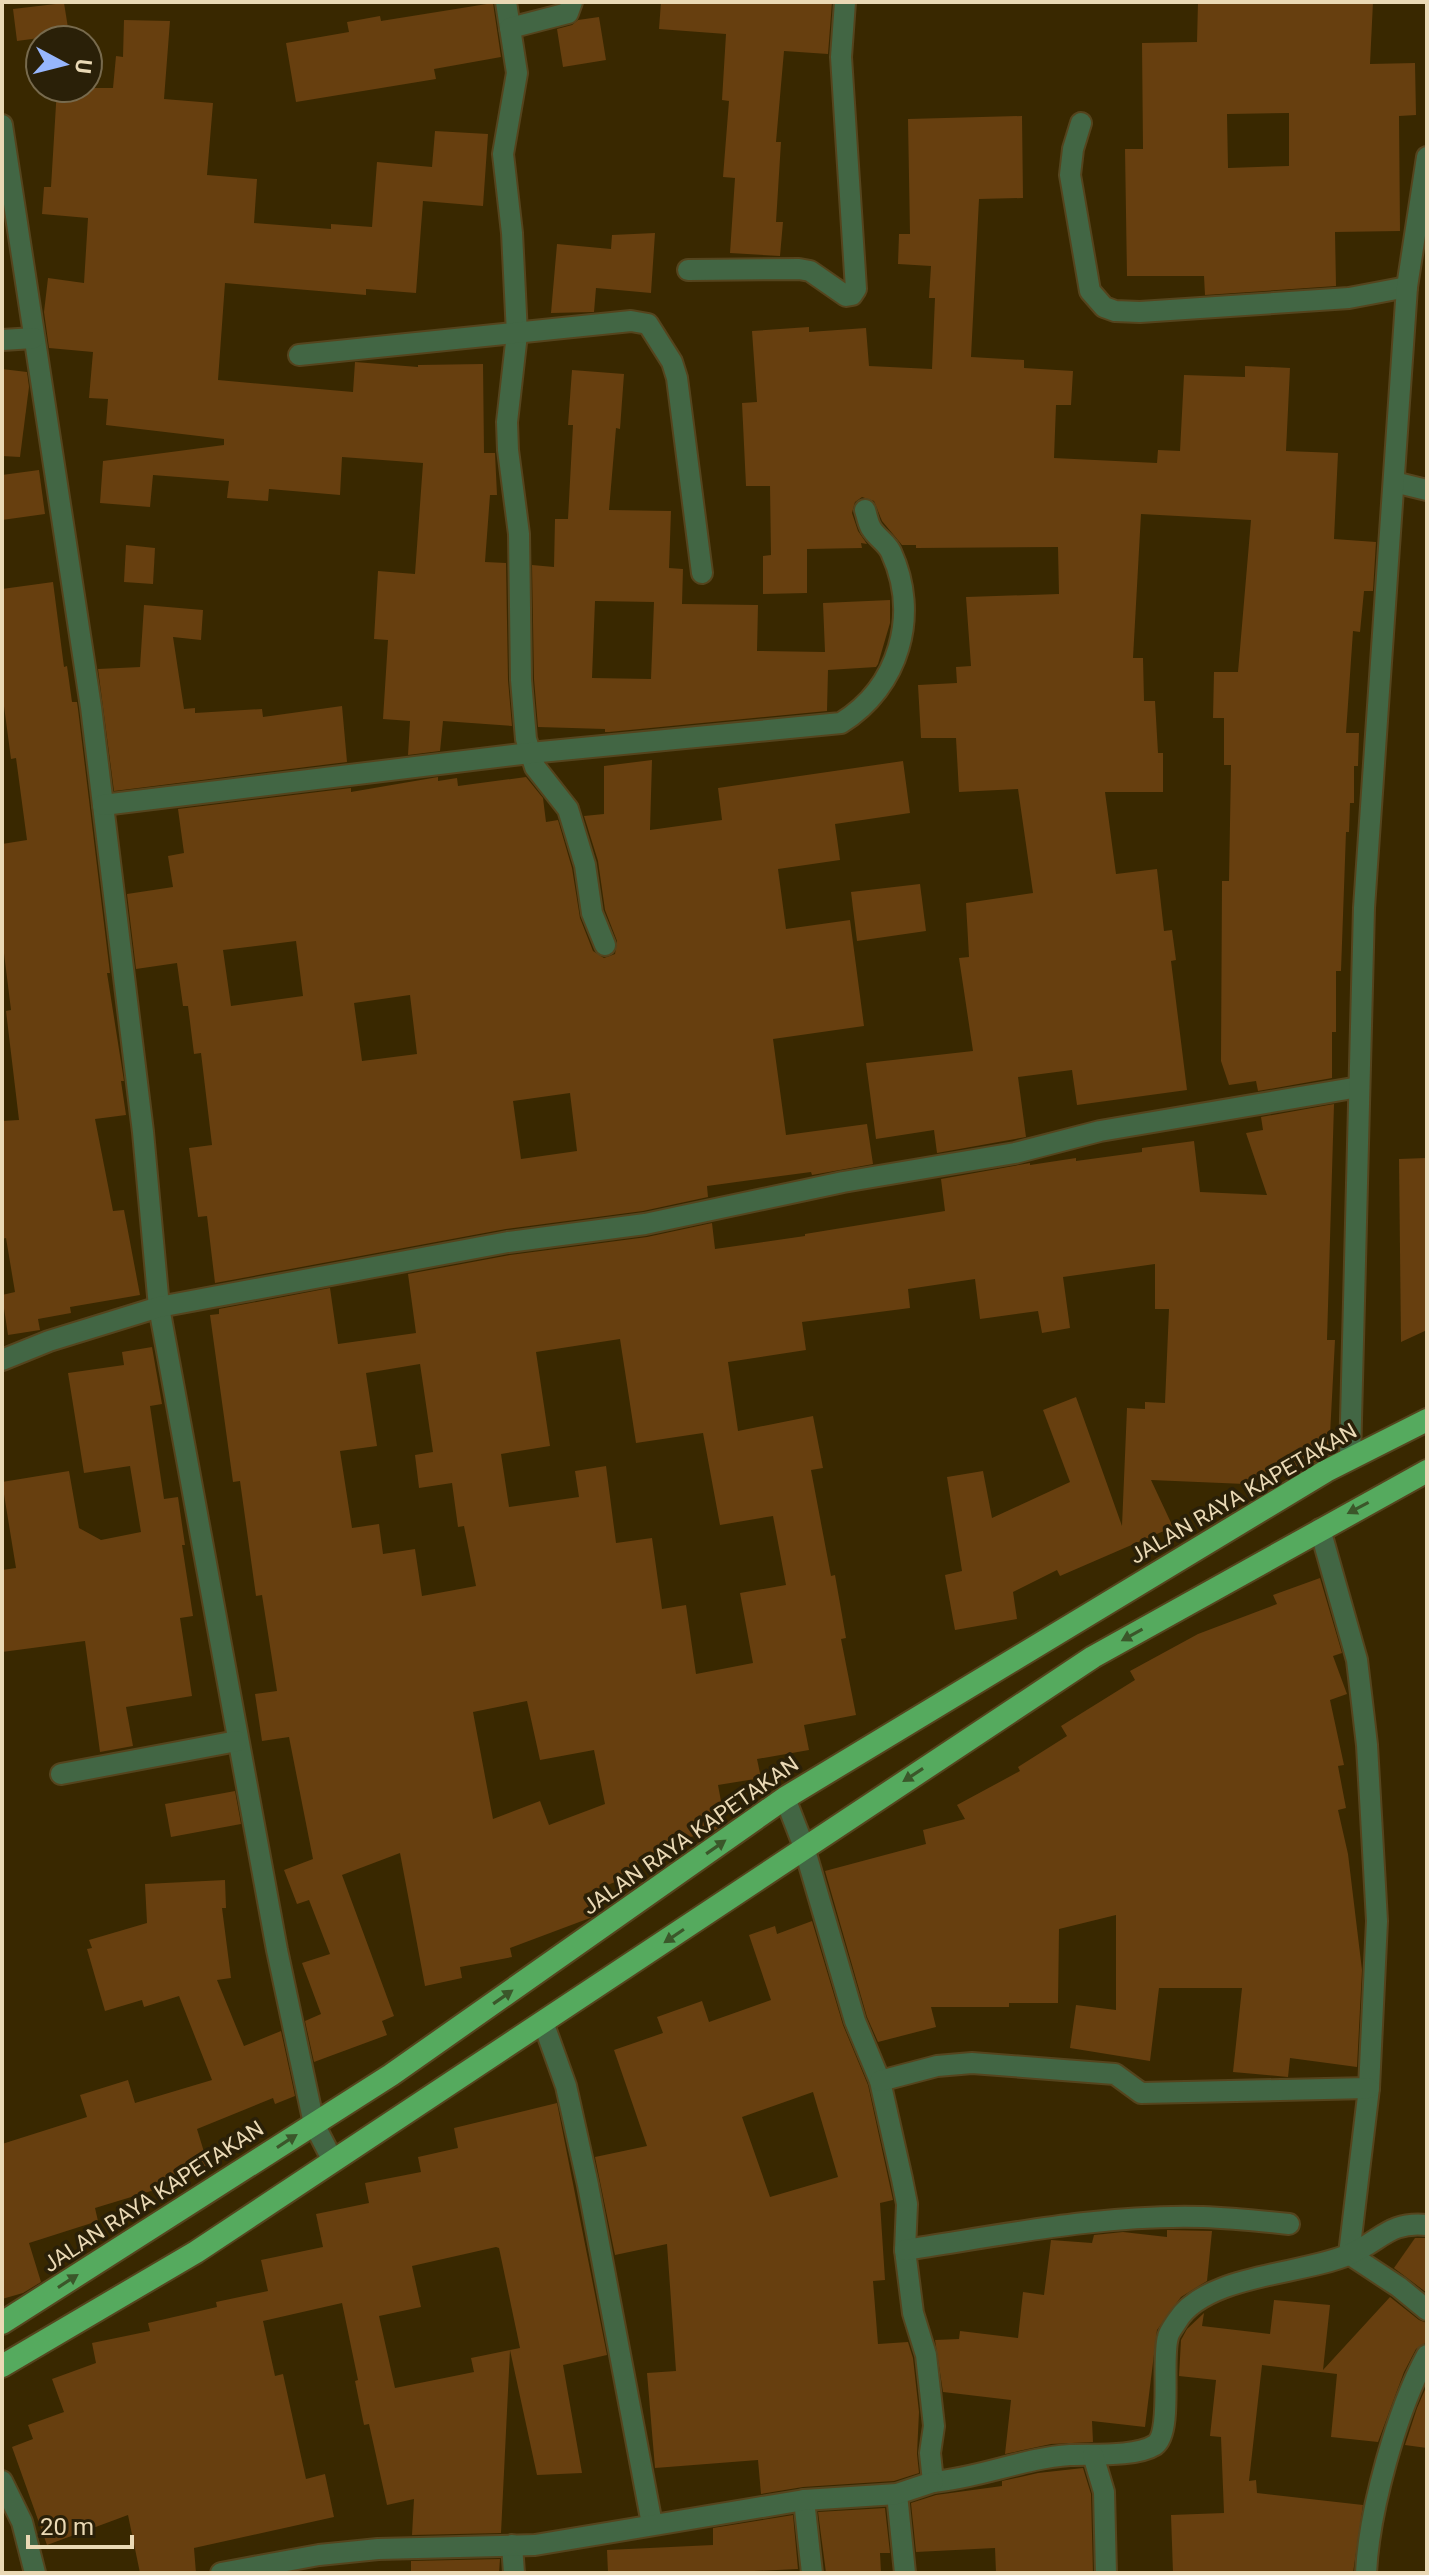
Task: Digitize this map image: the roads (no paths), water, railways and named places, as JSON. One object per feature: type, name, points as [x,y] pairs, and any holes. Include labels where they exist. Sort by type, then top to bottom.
[{"type":"highway","name":"JALAN RAYA KAPETAKAN","points":[[2,2323],[391,2075],[785,1798],[1061,1629],[1350,1459],[1427,1420]]},
{"type":"highway","points":[[2,2366],[196,2252],[1093,1657],[1427,1471]]},
{"type":"street","points":[[506,2],[517,73],[503,154],[512,233],[517,334],[507,422],[519,534],[521,680],[526,739],[535,767],[568,809],[585,865],[592,913],[605,945]]},
{"type":"street","points":[[510,28],[568,13],[572,2]]},
{"type":"street","points":[[688,270],[799,269],[810,271],[846,296],[852,295],[856,289],[841,57],[845,2]]},
{"type":"street","points":[[1081,123],[1073,149],[1070,175],[1090,291],[1104,307],[1115,311],[1140,312],[1349,298],[1407,287]]},
{"type":"street","points":[[2,125],[91,707],[143,1132],[159,1307],[277,1950],[314,2124],[333,2161]]},
{"type":"street","points":[[1350,1459],[1364,908],[1407,287],[1427,157]]},
{"type":"street","points":[[299,355],[631,321],[648,324],[672,362],[677,378],[702,573]]},
{"type":"street","points":[[2,340],[34,338]]},
{"type":"street","points":[[1394,482],[1427,490]]},
{"type":"street","points":[[103,805],[530,753],[841,723],[861,710],[891,671],[906,622],[890,551],[872,529],[865,510]]},
{"type":"street","points":[[2,1360],[49,1341],[159,1307],[508,1242],[645,1224],[843,1182],[1015,1153],[1100,1131],[1359,1087]]},
{"type":"street","points":[[1320,1529],[1357,1660],[1367,1745],[1377,1921],[1369,2088],[1349,2254]]},
{"type":"street","points":[[61,1774],[237,1741]]},
{"type":"street","points":[[785,1798],[804,1847],[855,2021],[880,2081],[907,2204],[905,2250],[913,2313],[926,2355],[934,2426],[930,2453],[933,2482]]},
{"type":"street","points":[[543,2022],[566,2086],[585,2171],[652,2524]]},
{"type":"street","points":[[880,2081],[958,2063],[1115,2074],[1141,2093],[1369,2088]]},
{"type":"street","points":[[905,2250],[1091,2223],[1154,2218],[1203,2217],[1289,2224]]},
{"type":"street","points":[[221,2573],[319,2555],[363,2551],[535,2545],[804,2500],[897,2494],[1018,2462],[1148,2447],[1160,2439],[1165,2407],[1167,2338],[1191,2305],[1239,2281],[1349,2254],[1397,2226],[1427,2225]]},
{"type":"street","points":[[1349,2254],[1427,2310]]},
{"type":"street","points":[[1366,2573],[1376,2507],[1389,2458],[1403,2408],[1427,2355]]},
{"type":"street","points":[[1093,2455],[1104,2492],[1106,2573]]},
{"type":"street","points":[[2,2481],[22,2522],[35,2573]]},
{"type":"street","points":[[897,2494],[905,2573]]},
{"type":"street","points":[[804,2500],[812,2573]]},
{"type":"street","points":[[512,2545],[514,2573]]}]
